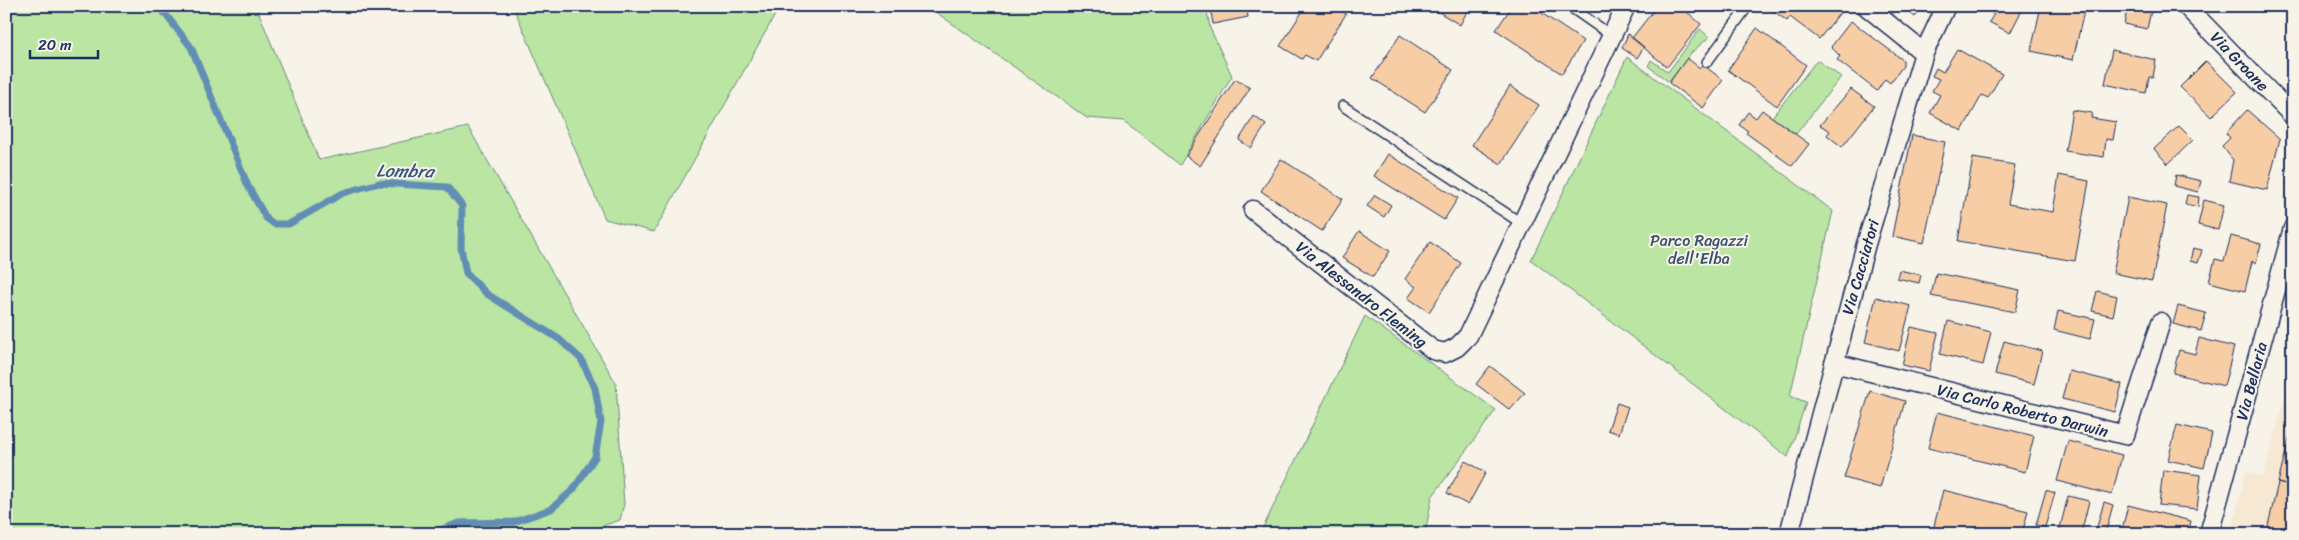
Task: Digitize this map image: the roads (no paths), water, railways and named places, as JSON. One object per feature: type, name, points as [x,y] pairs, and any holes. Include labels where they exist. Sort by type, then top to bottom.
[{"type":"street","name":"Via Alessandro Fleming","points":[[1253,210],[1433,350],[1445,353],[1458,347],[1468,336],[1626,6]]},
{"type":"street","points":[[1866,6],[1924,53]]},
{"type":"street","name":"Via Cacciatori","points":[[1789,534],[1866,244],[1924,53],[1946,6]]},
{"type":"street","name":"Via Groane","points":[[2186,6],[2293,116]]},
{"type":"street","name":"Via Bellaria","points":[[2209,534],[2293,228]]},
{"type":"street","name":"Via Carlo Roberto Darwin","points":[[1834,363],[2125,436],[2161,322]]},
{"type":"lane","points":[[1569,6],[1612,36]]},
{"type":"lane","points":[[1707,62],[1748,6]]},
{"type":"lane","points":[[1343,106],[1521,223]]},
{"type":"waterway","name":"Lombra","points":[[159,6],[191,47],[248,186],[266,218],[274,224],[289,224],[343,193],[379,183],[447,187],[462,206],[461,248],[466,273],[487,294],[559,339],[581,359],[595,388],[601,422],[595,457],[573,490],[551,509],[514,522],[459,523],[440,530],[437,534]]},
{"type":"park label","name":"Parco Ragazzi dell'Elba","points":[[1699,249]]}]
